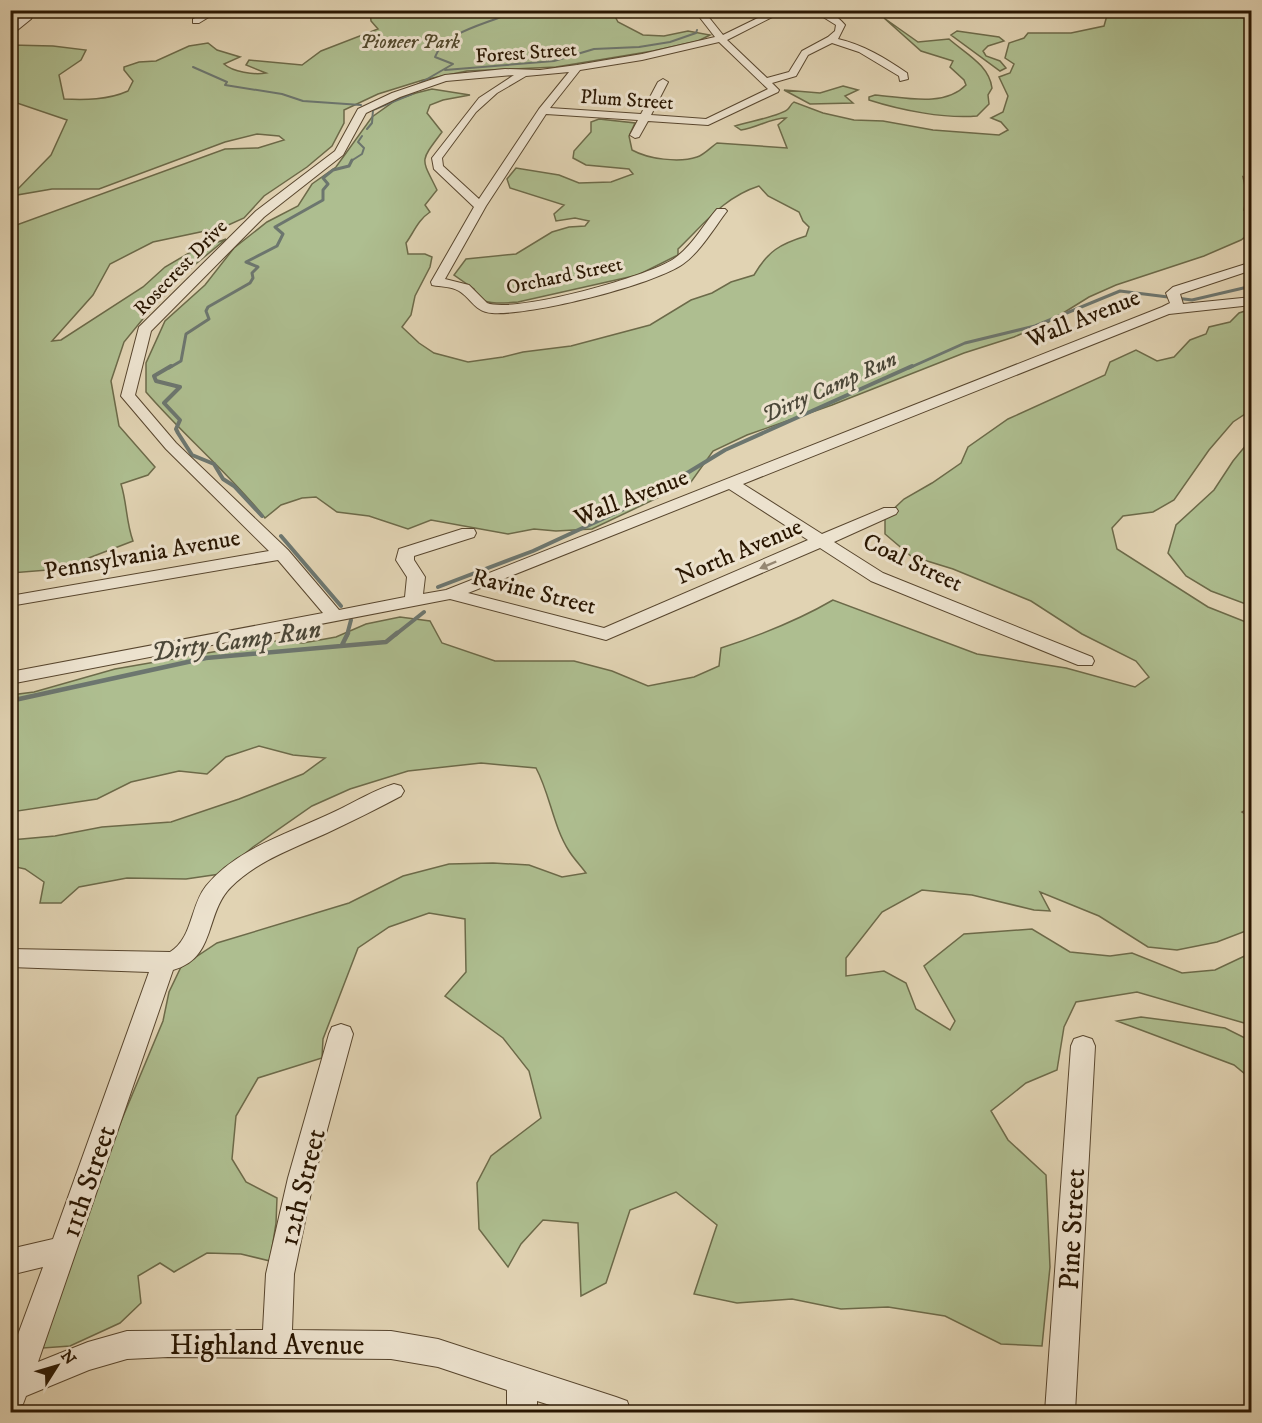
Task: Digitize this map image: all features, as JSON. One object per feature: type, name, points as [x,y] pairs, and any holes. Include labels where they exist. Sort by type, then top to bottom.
[{"type":"street","points":[[10,33],[28,18],[32,10]]},
{"type":"street","points":[[196,21],[208,15],[208,10]]},
{"type":"street","points":[[699,10],[721,39],[774,90],[777,102]]},
{"type":"street","points":[[721,39],[740,33],[782,10]]},
{"type":"street","points":[[765,81],[788,77],[796,72],[806,52],[833,40],[840,32],[841,25],[836,20],[816,10]]},
{"type":"street","name":"Forest Street","points":[[351,133],[362,111],[396,95],[445,78],[480,73],[527,73],[577,68],[642,57],[721,39]]},
{"type":"street","points":[[833,40],[857,46],[868,52],[904,75],[903,79]]},
{"type":"street","name":"Orchard Street","points":[[577,68],[543,111],[480,206],[437,282],[452,283],[464,288],[482,307],[494,309],[591,291],[668,269],[680,261],[721,211]]},
{"type":"street","points":[[480,206],[438,167],[437,159],[482,97],[503,82],[527,73]]},
{"type":"street","points":[[635,135],[663,82]]},
{"type":"street","name":"Plum Street","points":[[543,111],[708,122],[774,90]]},
{"type":"street","name":"Rosecrest Drive","points":[[282,554],[171,446],[128,396],[144,330],[260,214],[339,153],[351,133]]},
{"type":"street","points":[[1172,303],[1251,266]]},
{"type":"street","name":"Wall Avenue","points":[[10,678],[450,594],[731,483],[1172,303],[1251,301]]},
{"type":"street","name":"Coal Street","points":[[731,483],[877,577],[1086,661]]},
{"type":"street","name":"North Avenue","points":[[606,634],[890,511]]},
{"type":"street","points":[[414,601],[416,577],[405,560],[405,553],[468,533]]},
{"type":"street","points":[[282,554],[335,616]]},
{"type":"street","name":"Pennsylvania Avenue","points":[[10,601],[282,554]]},
{"type":"street","name":"Ravine Street","points":[[450,594],[606,634]]},
{"type":"street","points":[[10,958],[164,963],[177,961],[188,953],[196,939],[204,911],[213,893],[233,874],[267,852],[394,791]]},
{"type":"street","name":"11th Street","points":[[13,1392],[164,963]]},
{"type":"street","name":"12th Street","points":[[277,1343],[280,1274],[301,1178],[341,1034]]},
{"type":"street","name":"Pine Street","points":[[1060,1413],[1083,1046]]},
{"type":"street","points":[[10,1262],[63,1249]]},
{"type":"street","name":"Highland Avenue","points":[[13,1392],[88,1356],[127,1345],[168,1343],[391,1345],[438,1353],[522,1379],[616,1413]]},
{"type":"street","points":[[522,1379],[522,1413]]},
{"type":"green space","name":"Pioneer Park","points":[[370,11],[612,11],[618,22],[643,35],[664,36],[688,31],[710,35],[698,41],[653,51],[556,67],[467,71],[423,80],[378,94],[344,110],[344,123],[332,146],[307,167],[264,196],[244,218],[224,227],[153,242],[110,264],[93,295],[52,341],[61,340],[143,287],[165,267],[189,253],[226,239],[186,272],[124,342],[111,381],[119,426],[155,467],[148,475],[121,484],[133,541],[60,569],[11,573],[11,227],[225,149],[258,148],[284,140],[279,136],[257,134],[225,142],[99,189],[52,189],[11,196],[51,155],[67,120],[11,101],[13,83],[11,81],[11,45],[86,50],[81,60],[59,75],[64,99],[96,99],[128,91],[133,81],[124,67],[139,62],[156,61],[189,46],[208,43],[217,50],[240,57],[224,64],[244,72],[266,73],[246,65],[249,60],[302,65],[321,51],[378,29],[371,21]]},
{"type":"green space","points":[[1107,11],[1251,11],[1251,181],[1243,177],[1247,195],[1244,210],[1251,217],[1250,233],[1241,240],[1204,256],[1116,285],[1089,297],[1047,323],[1014,337],[964,353],[832,405],[747,435],[713,451],[691,482],[592,529],[556,531],[534,529],[508,534],[431,520],[408,529],[369,516],[337,512],[316,497],[302,498],[281,505],[265,518],[146,392],[146,363],[165,321],[205,285],[234,248],[267,222],[298,206],[312,184],[336,167],[372,117],[396,100],[432,89],[470,95],[430,105],[427,113],[442,132],[425,160],[425,165],[437,190],[425,205],[430,212],[419,222],[406,243],[408,254],[425,254],[432,257],[430,267],[415,296],[411,315],[402,327],[434,353],[468,362],[571,346],[650,325],[691,300],[712,293],[731,282],[754,275],[770,254],[789,242],[806,236],[809,227],[799,212],[768,196],[759,186],[735,197],[715,212],[678,249],[678,255],[638,275],[518,302],[494,303],[479,299],[474,289],[454,275],[466,259],[516,254],[552,232],[569,227],[585,226],[589,221],[575,218],[556,221],[554,214],[564,205],[510,188],[507,179],[516,168],[559,175],[579,183],[611,182],[633,174],[629,169],[586,165],[573,158],[574,151],[591,132],[591,122],[599,119],[635,123],[629,136],[632,150],[646,156],[673,160],[697,157],[717,143],[787,148],[778,125],[786,118],[741,130],[735,126],[784,112],[794,102],[823,113],[854,120],[883,121],[933,130],[999,135],[1008,130],[1001,122],[991,118],[1003,112],[1008,96],[999,77],[1010,73],[1014,64],[1005,58],[1009,43],[1024,38],[1028,33],[1071,33],[1104,26]]},
{"type":"green space","points":[[884,18],[918,42],[949,39],[969,55],[982,66],[990,80],[992,88],[988,95],[989,104],[977,116],[964,117],[908,110],[869,100],[869,97],[875,95],[935,99],[946,97],[966,85],[964,80],[950,67],[953,61],[921,51]]},
{"type":"green space","points":[[957,31],[999,37],[1004,41],[988,46],[983,51],[986,56],[1000,61],[1006,68],[1000,71],[951,35]]},
{"type":"green space","points":[[843,86],[858,90],[845,96],[853,103],[810,104],[784,90],[820,93]]},
{"type":"green space","points":[[1251,309],[1251,410],[1233,422],[1209,450],[1174,500],[1153,512],[1123,516],[1112,528],[1117,549],[1208,607],[1251,624],[1251,811],[1247,809],[1242,812],[1251,818],[1251,929],[1217,942],[1177,950],[1148,947],[1099,916],[1040,892],[1050,911],[1034,910],[972,895],[922,890],[882,912],[846,958],[846,976],[884,971],[906,983],[916,1009],[950,1030],[955,1021],[924,966],[964,934],[1032,929],[1070,952],[1110,956],[1132,953],[1182,973],[1215,970],[1251,953],[1251,1025],[1137,992],[1076,1002],[1064,1027],[1057,1070],[1026,1083],[991,1111],[1008,1140],[1046,1175],[1050,1267],[1042,1346],[1001,1344],[945,1316],[888,1307],[841,1309],[792,1299],[737,1303],[694,1294],[717,1225],[676,1192],[630,1210],[606,1283],[581,1296],[578,1223],[543,1220],[521,1244],[508,1267],[479,1229],[477,1183],[491,1156],[541,1118],[529,1071],[503,1038],[445,996],[466,972],[465,919],[429,913],[389,927],[358,948],[323,1039],[322,1058],[258,1078],[236,1116],[232,1159],[246,1182],[277,1198],[270,1261],[241,1254],[207,1253],[174,1272],[160,1263],[138,1276],[141,1303],[120,1323],[70,1346],[43,1348],[56,1296],[112,1143],[163,1021],[169,992],[181,967],[217,943],[349,903],[403,876],[449,864],[529,865],[562,877],[586,873],[564,841],[536,768],[481,763],[408,771],[350,789],[312,806],[253,847],[220,874],[186,879],[127,878],[79,887],[61,903],[40,903],[44,882],[25,869],[11,866],[11,840],[55,836],[102,827],[171,822],[303,774],[325,758],[293,755],[259,746],[226,757],[207,774],[179,771],[131,782],[97,799],[11,812],[11,695],[34,692],[115,669],[276,641],[303,643],[336,637],[366,624],[400,617],[430,621],[442,643],[495,661],[574,661],[612,671],[648,686],[694,677],[719,666],[721,648],[806,615],[833,600],[977,654],[1066,668],[1135,687],[1149,677],[1136,661],[1082,634],[1031,601],[953,569],[911,556],[885,534],[885,517],[904,499],[961,463],[968,447],[1008,419],[1105,375],[1110,362],[1136,350],[1157,361],[1174,357],[1190,340],[1206,334],[1209,327],[1230,322],[1239,313]]},
{"type":"green space","points":[[1251,439],[1251,606],[1211,591],[1186,576],[1168,553],[1176,525],[1214,490]]},
{"type":"green space","points":[[1141,1017],[1225,1028],[1251,1041],[1251,1079],[1234,1065],[1117,1021]]},
{"type":"waterway","points":[[415,86],[453,64],[435,57],[446,42],[464,31],[503,16],[504,10]]},
{"type":"waterway","points":[[445,70],[554,61],[594,49],[639,47],[670,42],[696,33],[697,30]]},
{"type":"waterway","points":[[193,67],[227,82],[225,85],[282,94],[303,101],[361,105]]},
{"type":"waterway","points":[[367,129],[372,123],[373,110],[412,94]]},
{"type":"waterway","points":[[352,161],[362,154],[364,148],[358,142],[362,136]]},
{"type":"waterway","points":[[169,368],[181,361],[186,334],[209,319],[206,311],[208,307],[250,283],[253,278],[252,273],[258,267],[246,262],[277,246],[283,234],[275,227],[323,200],[323,190],[328,184],[323,178],[333,170],[349,166],[352,161]]},
{"type":"waterway","name":"Dirty Camp Run","points":[[909,368],[965,343],[1035,326],[1120,291],[1192,300],[1252,286]]},
{"type":"waterway","points":[[171,366],[154,376],[156,381],[180,387],[164,403],[180,420],[176,429],[178,433],[192,455],[214,464],[223,479],[234,486],[262,516]]},
{"type":"waterway","name":"Dirty Camp Run","points":[[438,587],[533,551],[641,501],[725,450],[912,366]]},
{"type":"waterway","points":[[281,536],[341,606]]},
{"type":"waterway","name":"Dirty Camp Run","points":[[395,635],[424,612]]},
{"type":"waterway","points":[[347,635],[351,620]]},
{"type":"waterway","name":"Dirty Camp Run","points":[[10,701],[206,658],[386,642],[397,633]]},
{"type":"waterway","points":[[342,645],[347,635]]}]
